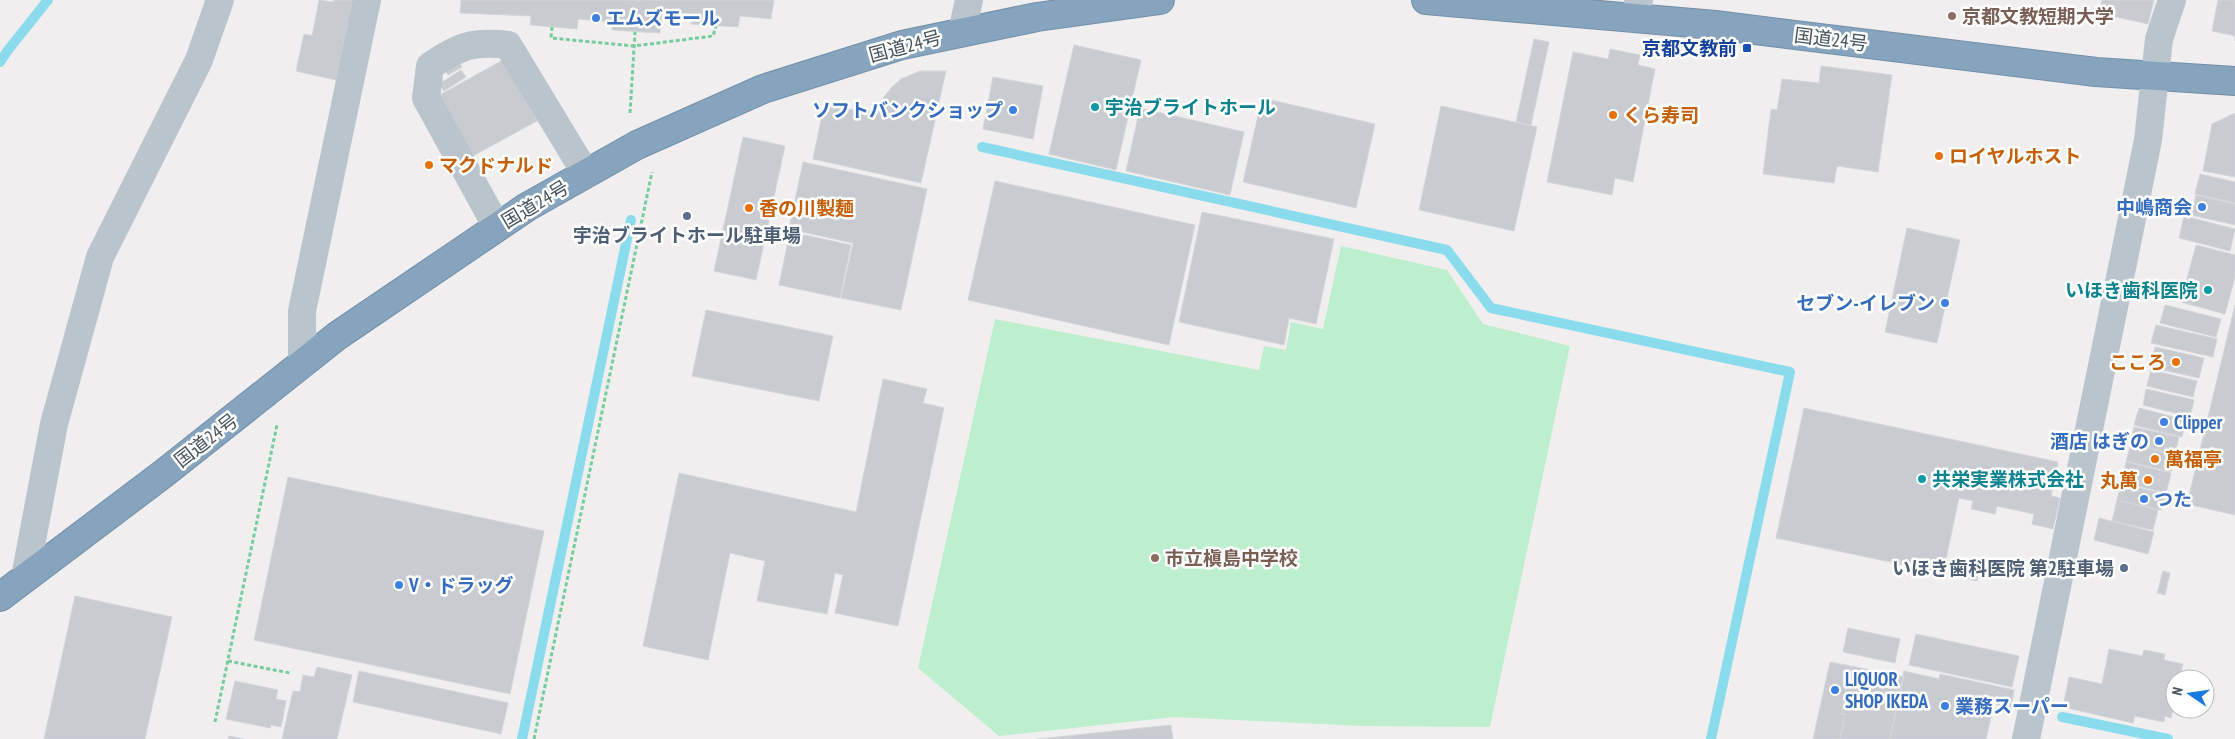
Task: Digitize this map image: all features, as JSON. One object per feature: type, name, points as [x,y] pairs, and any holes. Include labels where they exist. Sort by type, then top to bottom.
[{"type":"highway","name":"国道24号","points":[[0,597],[163,474],[346,330],[527,206],[637,146],[763,89],[902,45],[1037,17],[1160,0]]},
{"type":"highway","name":"国道24号","points":[[1426,0],[1637,9],[1715,25],[2096,72],[2235,81]]},
{"type":"street","points":[[25,577],[54,424],[100,257],[200,60],[220,0]]},
{"type":"street","points":[[302,364],[302,311],[367,0]]},
{"type":"street","points":[[962,32],[969,0]]},
{"type":"street","points":[[2026,739],[2148,140],[2159,39],[2172,0]]},
{"type":"street","points":[[497,227],[426,98],[430,66],[455,49],[488,43],[508,45],[586,174]]},
{"type":"path","points":[[552,27],[551,38],[634,46],[713,36],[716,26]]},
{"type":"path","points":[[630,120],[636,32]]},
{"type":"path","points":[[534,739],[653,169]]},
{"type":"path","points":[[215,722],[278,422]]},
{"type":"path","points":[[228,661],[290,673]]},
{"type":"green space","points":[[1341,246],[1447,270],[1483,324],[1570,346],[1490,727],[1362,726],[1174,717],[999,736],[918,668],[995,319],[1259,370],[1264,346],[1286,350],[1291,322],[1323,329]]},
{"type":"building","points":[[319,0],[333,2],[334,0],[353,0],[336,80],[296,71],[304,34],[312,36]]},
{"type":"building","name":"エムズモール","points":[[461,0],[774,0],[771,19],[740,16],[738,27],[691,24],[692,14],[662,13],[660,33],[612,30],[613,22],[578,19],[577,29],[530,25],[531,16],[460,13]]},
{"type":"building","points":[[2102,0],[2154,0],[2148,24],[2099,13]]},
{"type":"building","points":[[2218,0],[2235,0],[2235,36],[2212,31]]},
{"type":"building","points":[[1534,39],[1549,42],[1531,125],[1516,122]]},
{"type":"building","name":"宇治ブライトホール","points":[[1074,45],[1141,60],[1116,170],[1049,154]]},
{"type":"building","points":[[1610,49],[1640,55],[1638,65],[1655,69],[1633,182],[1615,178],[1612,195],[1547,182],[1573,52],[1608,59]]},
{"type":"building","points":[[456,56],[462,67],[448,75],[441,64]]},
{"type":"building","name":"マクドナルド","points":[[503,60],[537,121],[469,158],[436,97]]},
{"type":"building","points":[[1821,66],[1892,75],[1878,172],[1837,166],[1834,183],[1763,174],[1771,109],[1777,110],[1782,79],[1819,83]]},
{"type":"building","points":[[461,70],[466,77],[444,91],[439,84]]},
{"type":"building","points":[[920,71],[946,71],[921,183],[813,159],[824,105],[878,114],[884,97],[892,87],[901,79]]},
{"type":"building","points":[[993,77],[1043,86],[1033,139],[983,129]]},
{"type":"building","points":[[1262,98],[1375,124],[1356,208],[1243,182]]},
{"type":"building","points":[[1441,106],[1537,127],[1514,231],[1419,210]]},
{"type":"building","points":[[1140,108],[1244,132],[1230,195],[1126,171]]},
{"type":"building","points":[[2235,113],[2235,177],[2203,171],[2212,124]]},
{"type":"building","name":"香の川製麺","points":[[743,137],[785,146],[756,280],[714,271]]},
{"type":"building","points":[[803,162],[927,189],[901,310],[841,298],[853,243],[789,229]]},
{"type":"building","points":[[2200,174],[2235,182],[2235,203],[2195,194]]},
{"type":"building","points":[[995,181],[1195,225],[1169,345],[968,300]]},
{"type":"building","points":[[2196,195],[2235,204],[2235,225],[2191,215]]},
{"type":"building","points":[[1202,212],[1334,239],[1316,324],[1289,318],[1284,345],[1179,322]]},
{"type":"building","points":[[2184,216],[2235,229],[2230,251],[2179,238]]},
{"type":"building","points":[[1907,228],[1960,240],[1937,343],[1885,332]]},
{"type":"building","points":[[790,232],[851,245],[840,298],[779,285]]},
{"type":"building","name":"いほき歯科医院","points":[[2196,245],[2235,255],[2235,277],[2225,314],[2181,302]]},
{"type":"building","points":[[2165,305],[2221,319],[2216,337],[2160,323]]},
{"type":"building","points":[[2235,305],[2235,515],[2187,504]]},
{"type":"building","points":[[706,310],[833,336],[819,401],[692,376]]},
{"type":"building","points":[[2156,325],[2217,339],[2213,357],[2151,343]]},
{"type":"building","points":[[2155,347],[2204,358],[2199,378],[2150,367]]},
{"type":"building","points":[[2151,370],[2197,381],[2193,397],[2147,386]]},
{"type":"building","points":[[883,379],[927,389],[923,403],[944,408],[898,626],[835,613],[843,575],[835,573],[827,614],[757,601],[765,561],[730,553],[708,660],[643,646],[679,473],[856,512]]},
{"type":"building","points":[[2146,389],[2194,400],[2190,417],[2143,405]]},
{"type":"building","name":"共栄実業株式会社","points":[[1804,408],[2058,462],[2051,496],[2060,498],[2053,529],[2032,524],[2034,514],[1997,506],[1995,514],[1971,509],[1973,501],[1959,498],[1943,573],[1776,538]]},
{"type":"building","points":[[2139,408],[2186,420],[2182,437],[2134,425]]},
{"type":"building","points":[[2134,427],[2179,437],[2175,454],[2130,443]]},
{"type":"building","points":[[2131,444],[2176,455],[2171,472],[2126,461]]},
{"type":"building","points":[[2126,462],[2171,473],[2166,493],[2122,482]]},
{"type":"building","name":"V・ドラッグ","points":[[288,477],[544,531],[510,694],[254,640]]},
{"type":"building","points":[[2121,484],[2165,494],[2161,510],[2117,500]]},
{"type":"building","points":[[2117,500],[2158,510],[2153,530],[2112,521]]},
{"type":"building","points":[[2099,518],[2154,532],[2148,554],[2094,540]]},
{"type":"building","points":[[1951,562],[1979,568],[1977,581],[1949,575]]},
{"type":"building","points":[[2163,571],[2170,573],[2165,595],[2157,593]]},
{"type":"building","points":[[75,596],[172,617],[145,739],[44,739]]},
{"type":"building","points":[[1848,628],[1900,639],[1895,663],[1843,652]]},
{"type":"building","points":[[1916,634],[2019,656],[2012,687],[1909,665]]},
{"type":"building","points":[[2109,649],[2142,656],[2144,650],[2165,654],[2164,660],[2183,664],[2182,669],[2165,669],[2164,722],[2135,716],[2133,723],[2063,707],[2069,677],[2102,684]]},
{"type":"building","name":"LIQUOR SHOP IKEDA","points":[[1830,662],[1851,666],[1841,714],[1845,714],[1840,739],[1813,739]]},
{"type":"building","points":[[1851,666],[1904,677],[1890,739],[1840,739],[1845,714],[1841,714]]},
{"type":"building","points":[[317,667],[352,675],[337,739],[282,739],[293,691],[300,692],[303,675],[314,677]]},
{"type":"building","points":[[359,671],[508,703],[501,734],[353,702]]},
{"type":"building","name":"業務スーパー","points":[[1904,671],[1939,679],[1940,674],[2014,690],[2011,708],[1994,704],[1986,739],[1890,739]]},
{"type":"building","points":[[235,681],[278,690],[276,699],[286,701],[281,727],[271,725],[270,728],[226,719]]},
{"type":"building","points":[[1171,725],[1173,739],[1038,739]]},
{"type":"building","points":[[229,736],[244,739],[228,739]]},
{"type":"waterway","points":[[0,62],[48,0]]},
{"type":"waterway","points":[[982,147],[1447,250],[1491,308],[1790,372],[1711,739]]},
{"type":"waterway","points":[[522,739],[631,220]]},
{"type":"waterway","points":[[2062,717],[2168,739]]},
{"type":"place","name":"京都文教短期大学","points":[[1952,16]]},
{"type":"place","name":"エムズモール","points":[[596,18]]},
{"type":"place","name":"京都文教前","points":[[1747,48]]},
{"type":"place","name":"宇治ブライトホール","points":[[1095,107]]},
{"type":"place","name":"ソフトバンクショップ","points":[[1013,110]]},
{"type":"place","name":"くら寿司","points":[[1613,115]]},
{"type":"place","name":"ロイヤルホスト","points":[[1939,156]]},
{"type":"place","name":"マクドナルド","points":[[429,165]]},
{"type":"place","name":"中嶋商会","points":[[2202,207]]},
{"type":"place","name":"香の川製麺","points":[[749,208]]},
{"type":"place","name":"宇治ブライトホール駐車場","points":[[687,216]]},
{"type":"place","name":"いほき歯科医院","points":[[2208,290]]},
{"type":"place","name":"セブン-イレブン","points":[[1945,303]]},
{"type":"place","name":"こころ","points":[[2176,362]]},
{"type":"place","name":"Clipper","points":[[2164,422]]},
{"type":"place","name":"酒店 はぎの","points":[[2159,441]]},
{"type":"place","name":"萬福亭","points":[[2155,459]]},
{"type":"place","name":"共栄実業株式会社","points":[[1922,479]]},
{"type":"place","name":"丸萬","points":[[2148,480]]},
{"type":"place","name":"つた","points":[[2144,499]]},
{"type":"place","name":"市立槇島中学校","points":[[1155,558]]},
{"type":"place","name":"いほき歯科医院 第2駐車場","points":[[2124,568]]},
{"type":"place","name":"V・ドラッグ","points":[[399,585]]},
{"type":"place","name":"LIQUOR SHOP IKEDA","points":[[1835,690]]},
{"type":"place","name":"業務スーパー","points":[[1945,706]]}]
